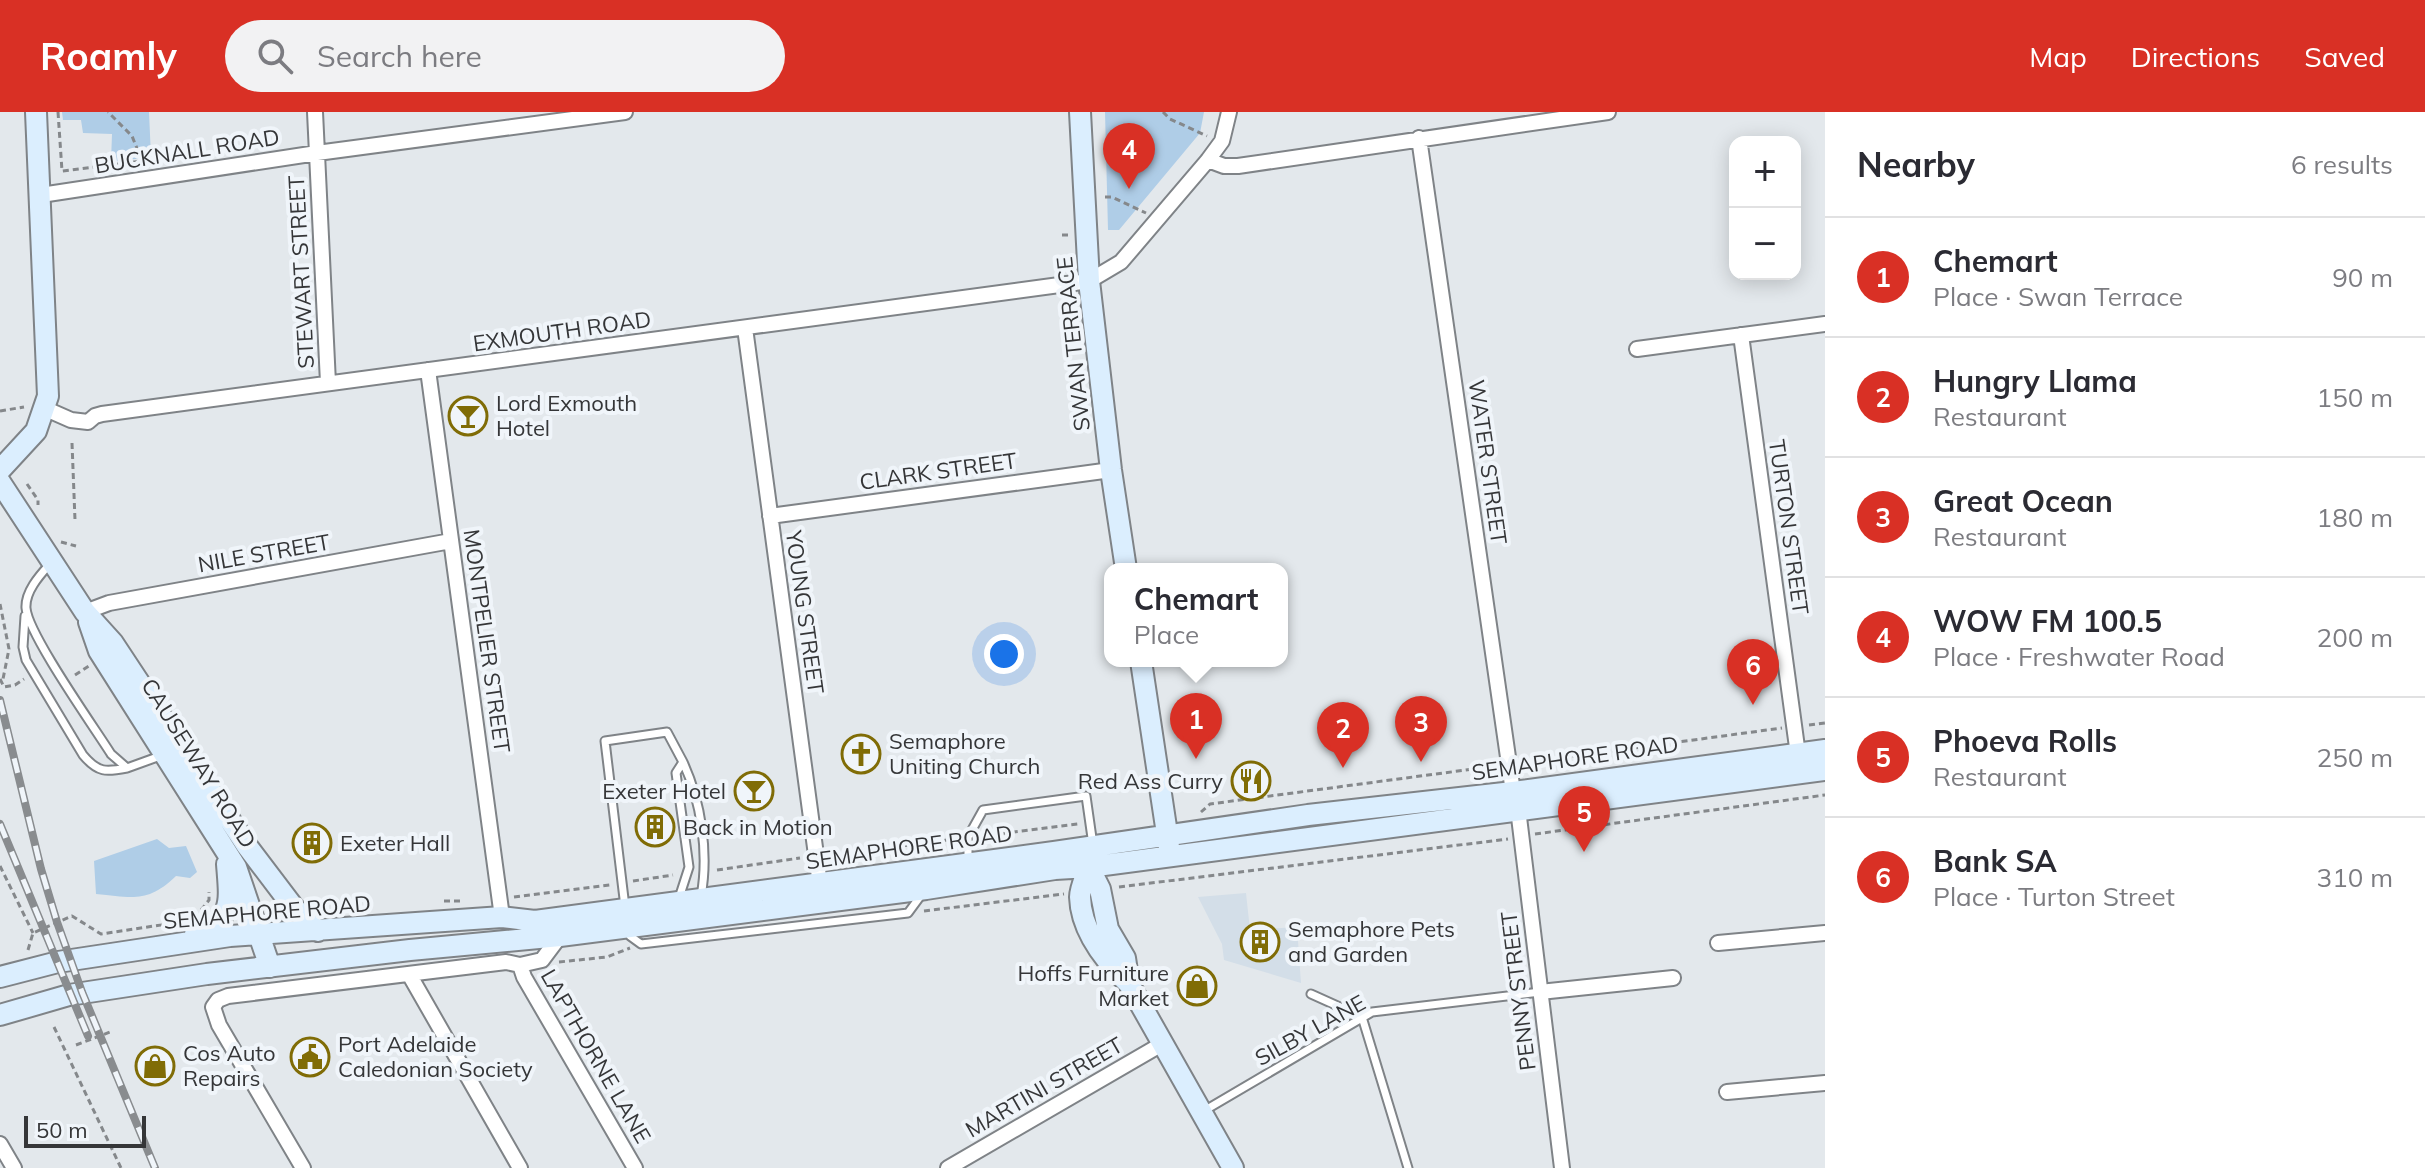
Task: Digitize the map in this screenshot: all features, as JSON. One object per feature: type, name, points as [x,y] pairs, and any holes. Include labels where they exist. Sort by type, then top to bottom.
[{"type":"main road","points":[[0,470],[26,444],[49,382],[36,112]]},
{"type":"main road","name":"SWAN TERRACE","points":[[1080,112],[1089,281],[1125,563]]},
{"type":"main road","name":"CAUSEWAY ROAD","points":[[0,482],[85,612],[113,643],[227,857],[236,867],[263,933]]},
{"type":"main road","points":[[1142,667],[1169,846]]},
{"type":"main road","name":"CAUSEWAY ROAD","points":[[172,750],[247,846],[247,862],[270,967]]},
{"type":"main road","name":"SEMAPHORE ROAD","points":[[1799,764],[1825,750]]},
{"type":"main road","name":"SEMAPHORE ROAD","points":[[1091,857],[1169,846],[1311,836],[1516,800],[1799,764],[1825,770]]},
{"type":"main road","name":"SEMAPHORE ROAD","points":[[1091,857],[1118,843],[1169,846],[1308,815],[1516,800]]},
{"type":"main road","points":[[1308,815],[1311,836]]},
{"type":"main road","points":[[247,846],[294,908],[318,931]]},
{"type":"main road","points":[[169,944],[219,922],[226,911],[228,899],[227,857]]},
{"type":"main road","points":[[1091,857],[1054,861],[1076,894],[1088,927],[1106,961],[1129,984],[1233,1168]]},
{"type":"main road","points":[[1091,857],[1103,914],[1125,958],[1129,984]]},
{"type":"main road","points":[[1076,894],[1091,857]]},
{"type":"main road","name":"SEMAPHORE ROAD","points":[[0,977],[58,962],[263,933],[318,931],[501,908],[535,921],[626,917],[1054,861]]},
{"type":"main road","name":"SEMAPHORE ROAD","points":[[680,910],[700,898],[926,889],[970,872]]},
{"type":"main road","name":"SEMAPHORE ROAD","points":[[0,1015],[69,995],[207,974],[560,936],[626,917]]},
{"type":"street","name":"STEWART STREET","points":[[315,112],[328,383]]},
{"type":"street","name":"BUCKNALL ROAD","points":[[41,195],[317,153],[625,112]]},
{"type":"street","points":[[1089,281],[1121,262],[1208,160],[1222,141],[1229,112]]},
{"type":"street","points":[[1208,160],[1224,166],[1238,166],[1608,112]]},
{"type":"street","name":"WATER STREET","points":[[1419,138],[1516,800]]},
{"type":"street","name":"EXMOUTH ROAD","points":[[38,407],[71,420],[88,422],[102,414],[1089,281]]},
{"type":"street","points":[[1637,349],[1825,324]]},
{"type":"street","name":"YOUNG STREET","points":[[745,328],[820,892]]},
{"type":"street","name":"TURTON STREET","points":[[1741,335],[1799,764]]},
{"type":"street","name":"MONTPELIER STREET","points":[[428,370],[501,908]]},
{"type":"street","name":"CLARK STREET","points":[[770,516],[1111,470]]},
{"type":"street","name":"NILE STREET","points":[[85,612],[109,603],[451,541]]},
{"type":"street","name":"PENNY STREET","points":[[1516,800],[1562,1168]]},
{"type":"street","points":[[1718,943],[1825,933]]},
{"type":"street","points":[[303,1168],[214,1015],[213,1007],[218,1000],[228,996],[428,971],[506,962],[520,965],[542,960],[560,936]]},
{"type":"street","points":[[410,950],[428,971]]},
{"type":"street","name":"LAPTHORNE LANE","points":[[520,965],[524,977],[635,1168]]},
{"type":"street","points":[[207,974],[228,996]]},
{"type":"street","points":[[409,974],[520,1168]]},
{"type":"street","points":[[1540,992],[1673,978]]},
{"type":"street","name":"MARTINI STREET","points":[[948,1168],[1162,1044]]},
{"type":"street","points":[[1727,1092],[1825,1083]]},
{"type":"street","points":[[0,1144],[14,1168]]},
{"type":"lane","points":[[52,561],[34,584],[25,606],[23,647],[26,660],[93,767],[109,772],[172,750]]},
{"type":"lane","points":[[25,606],[29,622],[43,646],[111,754],[127,768]]},
{"type":"lane","points":[[700,898],[705,872],[695,787],[667,732],[605,741],[626,917],[630,936],[641,944],[908,913],[926,889]]},
{"type":"lane","points":[[680,910],[688,873],[676,773],[683,762]]},
{"type":"lane","points":[[970,872],[968,837],[983,810],[1086,796],[1091,857]]},
{"type":"lane","name":"SILBY LANE","points":[[1202,1113],[1372,1012],[1540,992]]},
{"type":"lane","points":[[1311,994],[1362,1017],[1408,1168]]},
{"type":"path","points":[[58,112],[62,171],[142,161],[132,136],[108,112]]},
{"type":"path","points":[[1163,112],[1170,119],[1222,141]]},
{"type":"path","points":[[1105,197],[1140,208],[1156,220]]},
{"type":"path","points":[[0,411],[38,407]]},
{"type":"path","points":[[72,443],[75,520]]},
{"type":"path","points":[[27,484],[43,515]]},
{"type":"path","points":[[54,533],[59,542],[76,546]]},
{"type":"path","points":[[0,604],[9,649],[1,681],[4,687],[15,685],[34,673]]},
{"type":"path","points":[[1100,889],[1521,837],[1825,795]]},
{"type":"path","points":[[705,872],[1090,822]]},
{"type":"path","points":[[0,866],[33,933],[27,953]]},
{"type":"path","points":[[501,908],[688,873]]},
{"type":"path","points":[[200,912],[209,900],[209,888]]},
{"type":"path","points":[[908,913],[1076,894]]},
{"type":"path","points":[[445,901],[469,903]]},
{"type":"path","points":[[33,933],[72,916],[101,934],[189,919]]},
{"type":"path","points":[[542,960],[552,963],[607,957],[641,944]]},
{"type":"path","points":[[54,1027],[121,1168]]},
{"type":"path","points":[[76,1045],[110,1032]]},
{"type":"shaded area","points":[[62,112],[149,112],[151,157],[111,162],[112,134],[83,133],[81,120],[63,120]]},
{"type":"shaded area","points":[[1105,112],[1204,112],[1200,133],[1119,230],[1108,230]]},
{"type":"shaded area","points":[[157,839],[169,848],[186,846],[197,872],[190,878],[176,876],[156,891],[139,897],[96,894],[94,861]]},
{"type":"shaded area","name":"Semaphore Pets and Garden","points":[[1246,893],[1250,930],[1297,927],[1301,983],[1224,960],[1222,944],[1198,897]]},
{"type":"railway","points":[[0,700],[57,922],[82,992],[155,1168]]},
{"type":"railway","points":[[0,824],[88,1036]]},
{"type":"place","name":"WOW FM 100.5","points":[[1129,189]]},
{"type":"place","name":"Lord Exmouth Hotel","points":[[468,416]]},
{"type":"place","name":"Bank SA","points":[[1753,705]]},
{"type":"place","name":"Semaphore Uniting Church","points":[[861,754]]},
{"type":"place","name":"Chemart","points":[[1196,759]]},
{"type":"place","name":"Great Ocean","points":[[1421,762]]},
{"type":"place","name":"Hungry Llama","points":[[1343,768]]},
{"type":"place","name":"Red Ass Curry","points":[[1251,781]]},
{"type":"place","name":"Exeter Hotel","points":[[754,791]]},
{"type":"place","name":"Back in Motion","points":[[655,827]]},
{"type":"place","name":"Exeter Hall","points":[[312,843]]},
{"type":"place","name":"Phoeva Rolls","points":[[1584,852]]},
{"type":"place","name":"Semaphore Pets and Garden","points":[[1260,942]]},
{"type":"place","name":"Hoffs Furniture Market","points":[[1197,986]]},
{"type":"place","name":"Port Adelaide Caledonian Society","points":[[310,1057]]},
{"type":"place","name":"Cos Auto Repairs","points":[[155,1066]]}]
